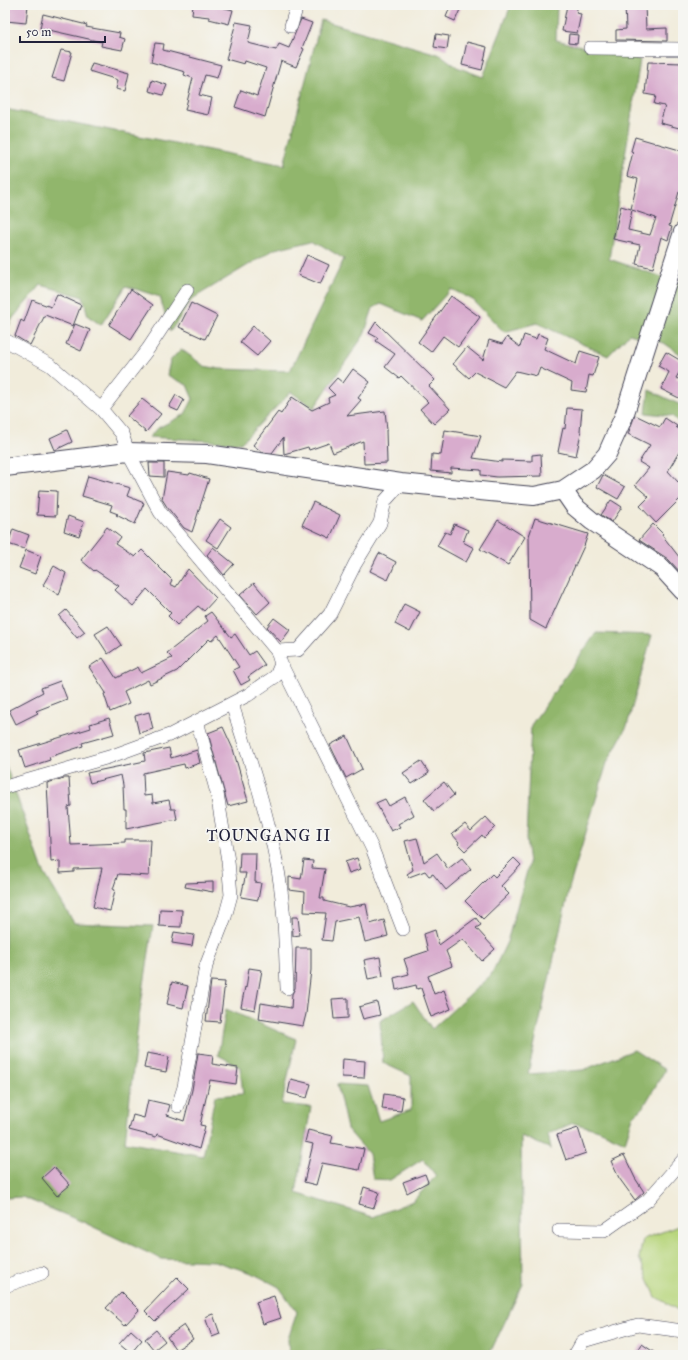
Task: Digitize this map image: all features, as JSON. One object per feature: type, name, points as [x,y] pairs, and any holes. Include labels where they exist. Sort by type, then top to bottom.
[{"type":"street","points":[[291,26],[297,5]]},
{"type":"street","points":[[590,48],[683,49]]},
{"type":"street","points":[[5,467],[128,452],[207,454],[401,483],[534,496],[563,490],[593,470],[607,454],[624,416],[683,232]]},
{"type":"street","points":[[101,409],[148,349],[187,290]]},
{"type":"street","points":[[5,340],[50,364],[101,409],[122,434],[128,452],[160,512],[279,658],[372,848],[403,928]]},
{"type":"street","points":[[279,658],[298,650],[330,614],[355,564],[380,523],[386,502],[401,483]]},
{"type":"street","points":[[563,490],[574,506],[592,521],[662,568],[683,591]]},
{"type":"street","points":[[5,787],[109,758],[172,734],[248,696],[276,676],[279,658]]},
{"type":"street","points":[[232,704],[266,816],[276,860],[284,909],[287,988]]},
{"type":"street","points":[[178,1106],[184,1087],[206,966],[225,917],[231,895],[228,861],[217,793],[197,721]]},
{"type":"street","points":[[559,1230],[604,1231],[648,1200],[683,1160]]},
{"type":"street","points":[[5,1286],[42,1273]]},
{"type":"street","points":[[575,1355],[583,1341],[638,1325],[683,1331]]},
{"type":"green space","points":[[511,5],[557,5],[556,40],[640,60],[609,259],[683,284],[683,356],[664,343],[629,334],[608,356],[537,323],[504,332],[473,300],[451,289],[422,321],[381,304],[373,308],[364,335],[314,408],[291,392],[241,443],[149,437],[158,428],[185,414],[193,399],[187,385],[167,375],[170,361],[181,349],[204,366],[220,369],[290,371],[344,259],[313,240],[275,249],[192,299],[170,332],[160,297],[126,286],[101,325],[88,316],[83,297],[41,285],[13,318],[5,333],[5,109],[284,165],[321,20],[441,55],[457,67],[483,77]]},
{"type":"green space","points":[[649,390],[683,406],[683,426],[672,416],[646,413]]},
{"type":"green space","points":[[596,633],[652,635],[627,726],[607,763],[570,885],[528,1074],[583,1070],[634,1050],[665,1070],[644,1106],[633,1117],[625,1142],[599,1130],[573,1123],[548,1134],[551,1149],[521,1136],[523,1284],[489,1355],[289,1355],[288,1339],[297,1312],[279,1287],[252,1273],[214,1261],[161,1259],[83,1222],[22,1197],[5,1198],[5,763],[43,871],[74,923],[153,926],[138,1024],[125,1142],[203,1156],[215,1096],[243,1094],[240,1067],[218,1055],[226,1009],[296,1039],[282,1104],[311,1107],[296,1193],[373,1217],[413,1201],[436,1176],[423,1159],[390,1180],[373,1179],[369,1154],[347,1129],[337,1084],[368,1086],[379,1121],[411,1110],[411,1076],[383,1063],[380,1021],[413,1001],[432,1029],[491,975],[507,942],[529,864],[526,839],[531,725]]},
{"type":"green space","points":[[683,1222],[683,1313],[656,1297],[639,1258],[643,1239],[681,1225]]},
{"type":"building","points":[[7,5],[28,5],[26,23],[6,21]]},
{"type":"building","points":[[193,5],[213,5],[233,10],[229,24],[209,19],[209,17],[192,15]]},
{"type":"building","points":[[451,5],[462,5],[455,21],[446,17]]},
{"type":"building","points":[[567,5],[578,5],[576,13],[581,14],[577,33],[562,31]]},
{"type":"building","points":[[625,5],[645,5],[646,29],[667,28],[667,41],[616,40],[616,30],[626,29]]},
{"type":"building","points":[[43,14],[87,25],[86,27],[120,33],[119,37],[125,39],[122,50],[101,46],[102,42],[40,28]]},
{"type":"building","points":[[301,19],[312,23],[302,48],[304,49],[296,67],[281,61],[265,117],[235,107],[241,90],[257,96],[266,68],[245,61],[244,64],[226,59],[236,22],[252,25],[248,43],[276,50],[279,44],[289,48]]},
{"type":"building","points":[[436,34],[449,36],[447,49],[434,47]]},
{"type":"building","points":[[569,34],[578,35],[577,44],[568,43]]},
{"type":"building","points":[[467,42],[487,47],[482,70],[462,65]]},
{"type":"building","points":[[155,43],[164,44],[163,50],[221,65],[217,78],[205,75],[199,95],[212,98],[208,115],[185,110],[193,78],[184,75],[185,72],[151,62]]},
{"type":"building","points":[[61,50],[72,52],[64,81],[52,78]]},
{"type":"building","points":[[648,62],[683,63],[683,129],[660,123],[665,106],[654,104],[656,96],[645,94]]},
{"type":"building","points":[[92,63],[129,73],[125,91],[116,89],[118,80],[89,71]]},
{"type":"building","points":[[152,80],[167,85],[163,95],[149,91]]},
{"type":"building","points":[[635,137],[683,151],[683,193],[679,192],[669,226],[672,227],[668,240],[661,237],[653,268],[636,264],[640,245],[613,239],[621,206],[631,209],[638,179],[627,176],[633,152],[631,151]],"holes":[[[632,210],[656,218],[650,235],[628,230]]]},
{"type":"building","points":[[307,255],[329,265],[320,284],[298,275]]},
{"type":"building","points":[[131,289],[153,305],[131,339],[109,325]]},
{"type":"building","points":[[57,294],[81,305],[73,326],[45,315],[30,345],[15,336],[21,320],[24,322],[32,300],[51,307]]},
{"type":"building","points":[[451,296],[480,317],[458,347],[443,336],[431,352],[418,342]]},
{"type":"building","points":[[191,303],[217,316],[205,339],[179,327]]},
{"type":"building","points":[[376,322],[435,380],[429,386],[450,409],[434,424],[420,409],[428,402],[401,376],[399,378],[385,367],[395,354],[376,341],[378,338],[369,333]]},
{"type":"building","points":[[75,324],[90,330],[81,351],[66,344]]},
{"type":"building","points":[[253,326],[270,341],[257,356],[240,342]]},
{"type":"building","points":[[538,334],[548,338],[544,349],[576,364],[580,351],[599,357],[593,376],[589,375],[586,392],[571,390],[572,383],[540,368],[537,376],[516,371],[504,387],[475,372],[469,378],[453,364],[467,347],[483,360],[489,340],[502,344],[507,337],[520,347],[524,335],[536,339]]},
{"type":"building","points":[[666,352],[683,362],[683,366],[676,378],[683,381],[683,400],[661,389],[669,372],[658,366]]},
{"type":"building","points":[[353,369],[370,382],[358,398],[361,400],[347,416],[385,411],[387,430],[387,463],[364,464],[363,441],[333,453],[329,443],[309,450],[308,447],[284,454],[283,438],[272,453],[262,452],[253,445],[278,412],[281,414],[292,397],[312,410],[329,402],[328,398],[335,395],[328,388],[337,378],[343,383]]},
{"type":"building","points":[[176,395],[184,400],[178,411],[169,407]]},
{"type":"building","points":[[142,399],[161,414],[146,432],[127,416]]},
{"type":"building","points":[[567,408],[582,409],[581,433],[576,456],[558,452],[563,428],[565,429]]},
{"type":"building","points":[[635,415],[660,427],[665,418],[683,432],[683,455],[679,452],[668,471],[678,482],[683,478],[683,496],[656,523],[640,506],[649,497],[635,485],[649,468],[639,462],[650,445],[628,434]]},
{"type":"building","points":[[67,430],[72,442],[55,450],[50,438]]},
{"type":"building","points":[[445,430],[481,436],[473,458],[502,462],[502,460],[532,461],[532,455],[541,454],[542,476],[497,477],[481,475],[481,470],[451,468],[451,473],[431,471],[432,454],[441,455]]},
{"type":"building","points":[[149,463],[164,463],[164,477],[150,476]]},
{"type":"building","points":[[167,472],[189,475],[190,473],[209,479],[192,532],[184,528],[162,499]]},
{"type":"building","points":[[603,475],[625,487],[618,499],[597,487]]},
{"type":"building","points":[[88,476],[130,488],[127,496],[144,503],[135,524],[110,511],[112,505],[82,496]]},
{"type":"building","points":[[39,490],[57,491],[56,516],[37,515]]},
{"type":"building","points":[[611,500],[622,507],[612,522],[601,515]]},
{"type":"building","points":[[313,502],[340,515],[330,538],[302,525]]},
{"type":"building","points":[[68,516],[84,522],[79,536],[64,531]]},
{"type":"building","points":[[535,518],[588,534],[546,629],[530,620],[529,536]]},
{"type":"building","points":[[220,519],[231,527],[218,548],[206,540]]},
{"type":"building","points":[[498,520],[525,537],[508,565],[480,549]]},
{"type":"building","points":[[454,524],[468,530],[463,542],[474,548],[466,562],[437,546],[445,532],[450,534]]},
{"type":"building","points":[[653,524],[663,534],[662,535],[683,562],[683,575],[668,559],[639,540]]},
{"type":"building","points":[[107,527],[120,537],[115,544],[135,557],[142,550],[172,580],[170,584],[176,587],[188,569],[216,598],[204,611],[198,606],[177,625],[168,616],[171,613],[147,589],[133,606],[115,590],[119,586],[95,570],[94,571],[81,560]]},
{"type":"building","points":[[13,529],[29,535],[24,549],[8,544]]},
{"type":"building","points":[[213,547],[234,564],[224,575],[207,555]]},
{"type":"building","points":[[26,550],[41,556],[35,574],[19,568]]},
{"type":"building","points":[[379,553],[396,562],[388,580],[370,571]]},
{"type":"building","points":[[54,566],[66,573],[59,595],[43,585]]},
{"type":"building","points":[[254,583],[270,602],[257,614],[240,595]]},
{"type":"building","points":[[404,604],[420,612],[410,632],[395,624]]},
{"type":"building","points":[[66,610],[85,632],[77,638],[59,616]]},
{"type":"building","points":[[211,612],[231,637],[235,634],[249,655],[255,651],[265,665],[248,677],[250,680],[241,685],[233,670],[239,667],[218,635],[211,641],[209,639],[177,671],[150,684],[148,680],[124,692],[129,704],[110,712],[104,694],[106,693],[89,667],[103,658],[116,678],[138,667],[141,673],[172,658],[167,653],[208,621],[205,616]]},
{"type":"building","points":[[274,618],[290,630],[281,642],[267,627]]},
{"type":"building","points":[[108,626],[121,645],[108,654],[95,634]]},
{"type":"building","points":[[60,681],[67,699],[36,711],[38,713],[16,724],[9,710],[43,692],[41,688]]},
{"type":"building","points":[[149,712],[153,729],[139,733],[135,716]]},
{"type":"building","points":[[109,718],[114,734],[82,743],[83,746],[49,757],[50,760],[25,768],[19,750],[91,728],[90,724]]},
{"type":"building","points":[[223,727],[233,749],[248,801],[228,806],[208,733]]},
{"type":"building","points":[[347,736],[362,769],[346,778],[330,745]]},
{"type":"building","points":[[169,748],[171,758],[197,750],[200,763],[185,768],[184,764],[143,773],[144,796],[152,795],[153,803],[169,800],[171,809],[175,809],[177,819],[126,829],[126,809],[124,809],[121,775],[90,783],[87,773],[145,761],[144,753]]},
{"type":"building","points":[[421,761],[429,773],[412,784],[403,773]]},
{"type":"building","points":[[69,778],[71,806],[68,807],[71,845],[125,843],[125,840],[151,840],[149,876],[118,874],[113,889],[115,890],[110,911],[93,907],[102,868],[74,869],[74,872],[60,873],[60,861],[51,862],[47,783]]},
{"type":"building","points":[[444,782],[454,795],[434,811],[424,799]]},
{"type":"building","points":[[405,797],[414,815],[398,824],[400,827],[391,831],[376,803],[385,799],[389,806]]},
{"type":"building","points":[[486,817],[495,827],[484,838],[482,835],[465,851],[458,844],[459,842],[452,834],[465,824],[471,831]]},
{"type":"building","points":[[417,838],[424,862],[437,853],[448,869],[462,858],[471,869],[446,890],[433,874],[429,876],[425,871],[409,877],[407,874],[413,870],[405,841]]},
{"type":"building","points":[[240,853],[256,853],[255,882],[261,883],[258,900],[241,897],[246,873],[239,873]]},
{"type":"building","points":[[357,858],[361,869],[349,873],[345,862]]},
{"type":"building","points":[[514,858],[521,865],[501,886],[509,894],[483,919],[465,901],[492,874],[495,877]]},
{"type":"building","points":[[304,860],[313,861],[312,868],[325,869],[320,898],[324,898],[324,901],[349,907],[366,904],[370,924],[384,920],[388,936],[365,942],[359,917],[335,922],[332,941],[322,940],[326,913],[304,912],[305,892],[289,890],[289,877],[301,879]]},
{"type":"building","points":[[213,882],[213,892],[185,887],[186,883]]},
{"type":"building","points":[[160,909],[182,910],[181,927],[159,926]]},
{"type":"building","points":[[292,917],[298,917],[300,935],[293,936]]},
{"type":"building","points":[[476,918],[481,925],[476,928],[495,949],[482,961],[463,939],[446,951],[452,966],[428,976],[434,994],[444,990],[451,1009],[431,1017],[421,988],[417,989],[416,985],[396,990],[394,978],[409,974],[404,959],[428,951],[424,934],[435,930],[439,945]]},
{"type":"building","points":[[174,932],[194,935],[192,946],[172,943]]},
{"type":"building","points":[[296,948],[311,948],[311,970],[306,1014],[303,1026],[259,1019],[261,1003],[291,1008],[292,994],[295,988]]},
{"type":"building","points":[[380,957],[383,976],[368,979],[364,960]]},
{"type":"building","points":[[249,968],[262,970],[255,1010],[241,1007]]},
{"type":"building","points":[[211,981],[225,982],[220,1022],[206,1021]]},
{"type":"building","points":[[172,982],[188,986],[183,1008],[167,1004]]},
{"type":"building","points":[[348,998],[348,1018],[334,1019],[332,999]]},
{"type":"building","points":[[377,1002],[380,1015],[363,1019],[359,1007]]},
{"type":"building","points":[[147,1053],[169,1057],[166,1072],[144,1068]]},
{"type":"building","points":[[198,1053],[213,1055],[212,1064],[238,1068],[236,1084],[210,1080],[200,1125],[205,1126],[199,1149],[157,1134],[156,1137],[129,1130],[133,1115],[144,1118],[148,1100],[170,1105],[167,1115],[184,1121],[192,1090]]},
{"type":"building","points":[[343,1059],[365,1061],[364,1078],[342,1077]]},
{"type":"building","points":[[291,1079],[311,1084],[307,1098],[288,1093]]},
{"type":"building","points":[[384,1094],[403,1097],[401,1111],[382,1109]]},
{"type":"building","points":[[578,1128],[586,1153],[566,1160],[557,1135]]},
{"type":"building","points":[[308,1130],[333,1136],[331,1143],[364,1149],[359,1170],[322,1163],[316,1185],[304,1182],[313,1144],[305,1142]]},
{"type":"building","points":[[624,1155],[635,1178],[644,1192],[635,1200],[619,1178],[611,1161]]},
{"type":"building","points":[[54,1167],[70,1185],[57,1196],[42,1178]]},
{"type":"building","points":[[425,1174],[428,1182],[407,1193],[403,1182]]},
{"type":"building","points":[[364,1187],[379,1192],[374,1208],[359,1204]]},
{"type":"building","points":[[177,1277],[189,1289],[155,1321],[145,1311]]},
{"type":"building","points":[[121,1292],[139,1310],[125,1325],[106,1308]]},
{"type":"building","points":[[274,1296],[281,1318],[263,1324],[256,1302]]},
{"type":"building","points":[[213,1314],[220,1334],[212,1337],[205,1317]]},
{"type":"building","points":[[184,1325],[193,1339],[176,1350],[167,1337]]},
{"type":"building","points":[[131,1330],[142,1340],[131,1353],[119,1343]]},
{"type":"building","points":[[156,1330],[165,1341],[154,1350],[145,1339]]},
{"type":"building","points":[[642,1344],[658,1355],[635,1355]]},
{"type":"district","name":"TOUNGANG II","points":[[269,835]]}]
